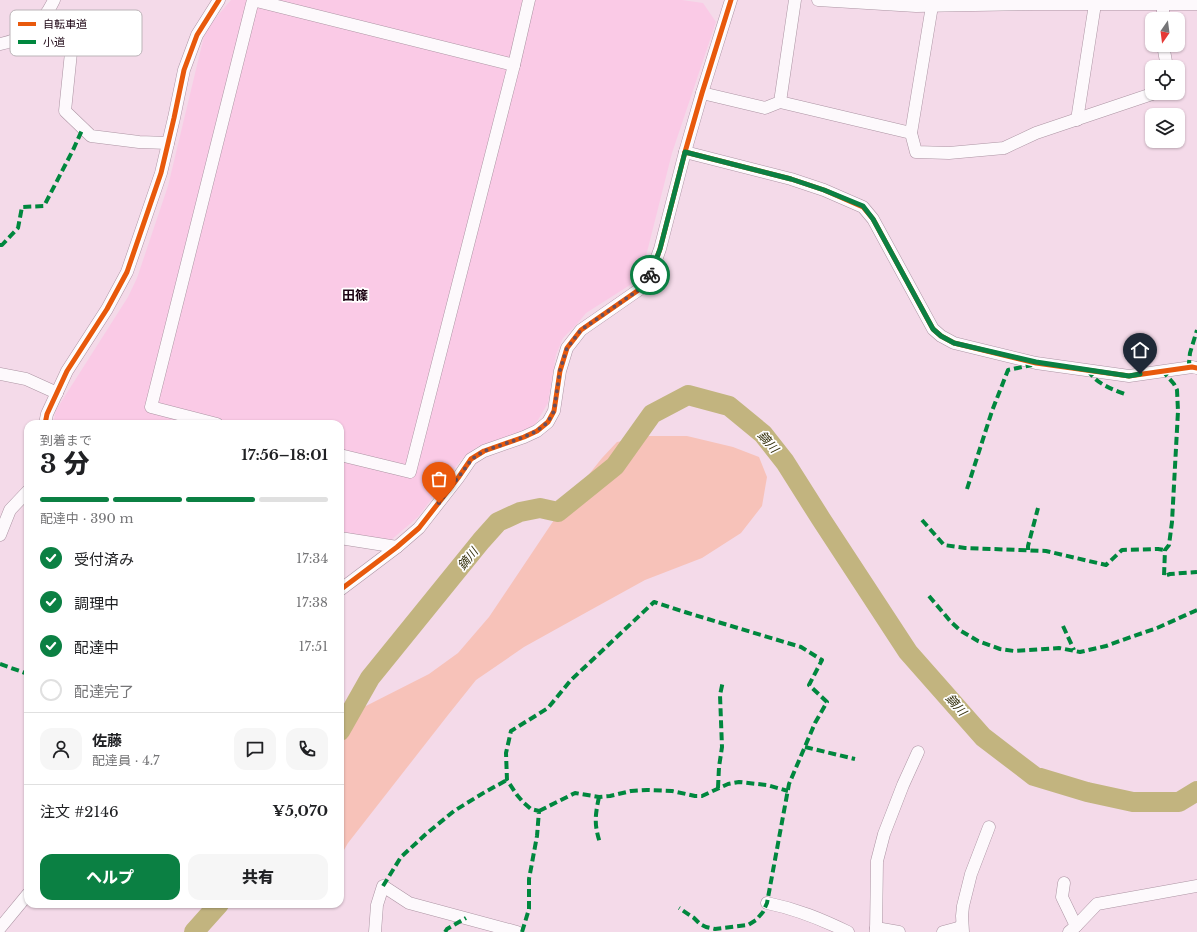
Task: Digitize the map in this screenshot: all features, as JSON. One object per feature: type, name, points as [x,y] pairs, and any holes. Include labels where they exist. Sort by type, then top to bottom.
[{"type":"street","points":[[49,10],[54,0]]},
{"type":"street","points":[[45,420],[46,414],[67,371],[107,309],[127,272],[161,173],[184,70],[197,35],[219,0]]},
{"type":"street","points":[[202,420],[151,407],[253,0],[514,65]]},
{"type":"street","points":[[344,456],[410,472],[514,65],[529,0]]},
{"type":"street","points":[[344,587],[397,547],[419,528],[472,459],[484,451],[531,434],[548,422],[554,411],[560,370],[567,348],[581,330],[640,289],[652,271],[660,249],[702,93],[731,0]]},
{"type":"street","points":[[780,102],[795,0]]},
{"type":"street","points":[[818,0],[916,6],[1034,2],[1095,4],[1197,4]]},
{"type":"street","points":[[1077,120],[1095,4]]},
{"type":"street","points":[[1163,4],[1163,12]]},
{"type":"street","points":[[932,6],[910,133],[916,152],[949,153],[1004,148],[1036,133],[1145,96]]},
{"type":"street","points":[[0,44],[10,42]]},
{"type":"street","points":[[70,56],[65,111],[91,136],[139,142],[168,143]]},
{"type":"street","points":[[702,93],[765,108],[780,102],[910,133]]},
{"type":"street","points":[[685,152],[797,181],[863,206],[873,219],[933,329],[941,336],[954,343],[1036,362],[1129,376],[1192,366],[1197,368]]},
{"type":"street","points":[[0,374],[26,379],[57,393]]},
{"type":"street","points":[[0,535],[10,510],[24,496]]},
{"type":"street","points":[[344,539],[397,547]]},
{"type":"street","points":[[899,932],[876,930],[877,861],[884,834],[903,785],[918,752]]},
{"type":"street","points":[[943,932],[963,928],[963,906],[971,874],[989,827]]},
{"type":"street","points":[[1064,883],[1062,897],[1072,929],[1097,904],[1197,886]]},
{"type":"street","points":[[375,932],[376,905],[383,886],[409,903],[517,932]]},
{"type":"street","points":[[0,928],[24,899]]},
{"type":"street","points":[[767,903],[783,906],[812,916],[848,932]]},
{"type":"shaded area","points":[[231,0],[682,0],[703,3],[716,22],[672,153],[644,269],[630,285],[586,313],[563,338],[556,355],[548,403],[535,425],[522,433],[477,447],[470,452],[461,460],[418,517],[391,540],[344,534],[344,420],[54,420],[56,410],[128,297],[137,278],[168,186],[204,36],[213,21]]},
{"type":"shaded area","points":[[647,436],[687,436],[733,447],[759,457],[767,477],[762,506],[741,533],[702,558],[645,580],[524,647],[476,680],[344,850],[344,722],[356,711],[429,674],[458,653],[489,617],[562,508],[602,458],[617,442]]},
{"type":"waterway","name":"鏑川","points":[[344,724],[370,678],[498,522],[520,512],[540,508],[558,512],[615,466],[652,414],[688,395],[729,406],[763,434],[785,462],[908,652],[983,737],[1034,776],[1087,792],[1133,802],[1179,802],[1197,791]]},
{"type":"waterway","name":"鏑川","points":[[194,932],[215,908]]},
{"type":"marked path","points":[[0,245],[2,245],[18,228],[22,207],[44,206],[83,128]]},
{"type":"marked path","points":[[1192,367],[1189,363],[1190,353],[1197,330]]},
{"type":"marked path","points":[[967,489],[992,411],[1008,370],[1032,365]]},
{"type":"marked path","points":[[1088,370],[1095,379],[1110,388],[1127,395]]},
{"type":"marked path","points":[[1162,370],[1177,390],[1178,411],[1172,522],[1169,545],[1165,550],[1164,576],[1170,574],[1197,572]]},
{"type":"marked path","points":[[1028,550],[1038,508]]},
{"type":"marked path","points":[[922,520],[944,545],[965,548],[1046,551],[1106,565],[1122,550],[1165,550]]},
{"type":"marked path","points":[[929,596],[951,622],[961,631],[978,641],[1000,649],[1014,651],[1059,648],[1080,652],[1106,646],[1157,628],[1197,610]]},
{"type":"marked path","points":[[522,932],[529,909],[529,879],[537,836],[539,811],[531,809],[523,802],[507,780],[506,753],[511,731],[548,708],[571,680],[654,602],[801,647],[822,660],[809,685],[827,702],[815,723],[789,784],[767,903],[763,912],[756,920],[748,925],[715,929],[700,924],[679,908]]},
{"type":"marked path","points":[[1063,626],[1074,650]]},
{"type":"marked path","points":[[0,664],[24,673]]},
{"type":"marked path","points":[[718,788],[722,747],[720,695],[723,681]]},
{"type":"marked path","points":[[805,747],[855,759]]},
{"type":"marked path","points":[[383,886],[401,857],[426,834],[454,811],[507,780]]},
{"type":"marked path","points":[[539,811],[575,793],[599,797],[631,791],[647,790],[672,791],[702,796],[728,784],[739,782],[767,785],[788,791]]},
{"type":"marked path","points":[[599,797],[596,820],[600,843]]},
{"type":"marked path","points":[[445,932],[447,929],[466,918]]},
{"type":"cycle path","points":[[46,420],[47,414],[67,371],[107,309],[127,272],[161,173],[184,70],[197,35],[219,0]]},
{"type":"cycle path","points":[[344,587],[397,547],[419,528],[471,459],[484,451],[537,431],[548,422],[554,411],[560,371],[567,348],[581,330],[640,289],[652,271],[660,249],[702,93],[731,0]]},
{"type":"cycle path","points":[[685,152],[791,179],[824,190],[863,207],[873,219],[933,329],[941,336],[954,343],[1036,363],[1129,376],[1192,367],[1197,368]]},
{"type":"way so far","points":[[439,503],[472,459],[484,451],[537,431],[548,422],[554,411],[560,370],[567,348],[581,330],[640,289],[650,275]]},
{"type":"district","name":"田篠","points":[[355,295]]},
{"type":"route","points":[[650,275],[660,249],[685,152],[791,179],[824,190],[863,206],[873,219],[933,329],[941,336],[954,343],[1036,362],[1129,376],[1140,374]]}]
